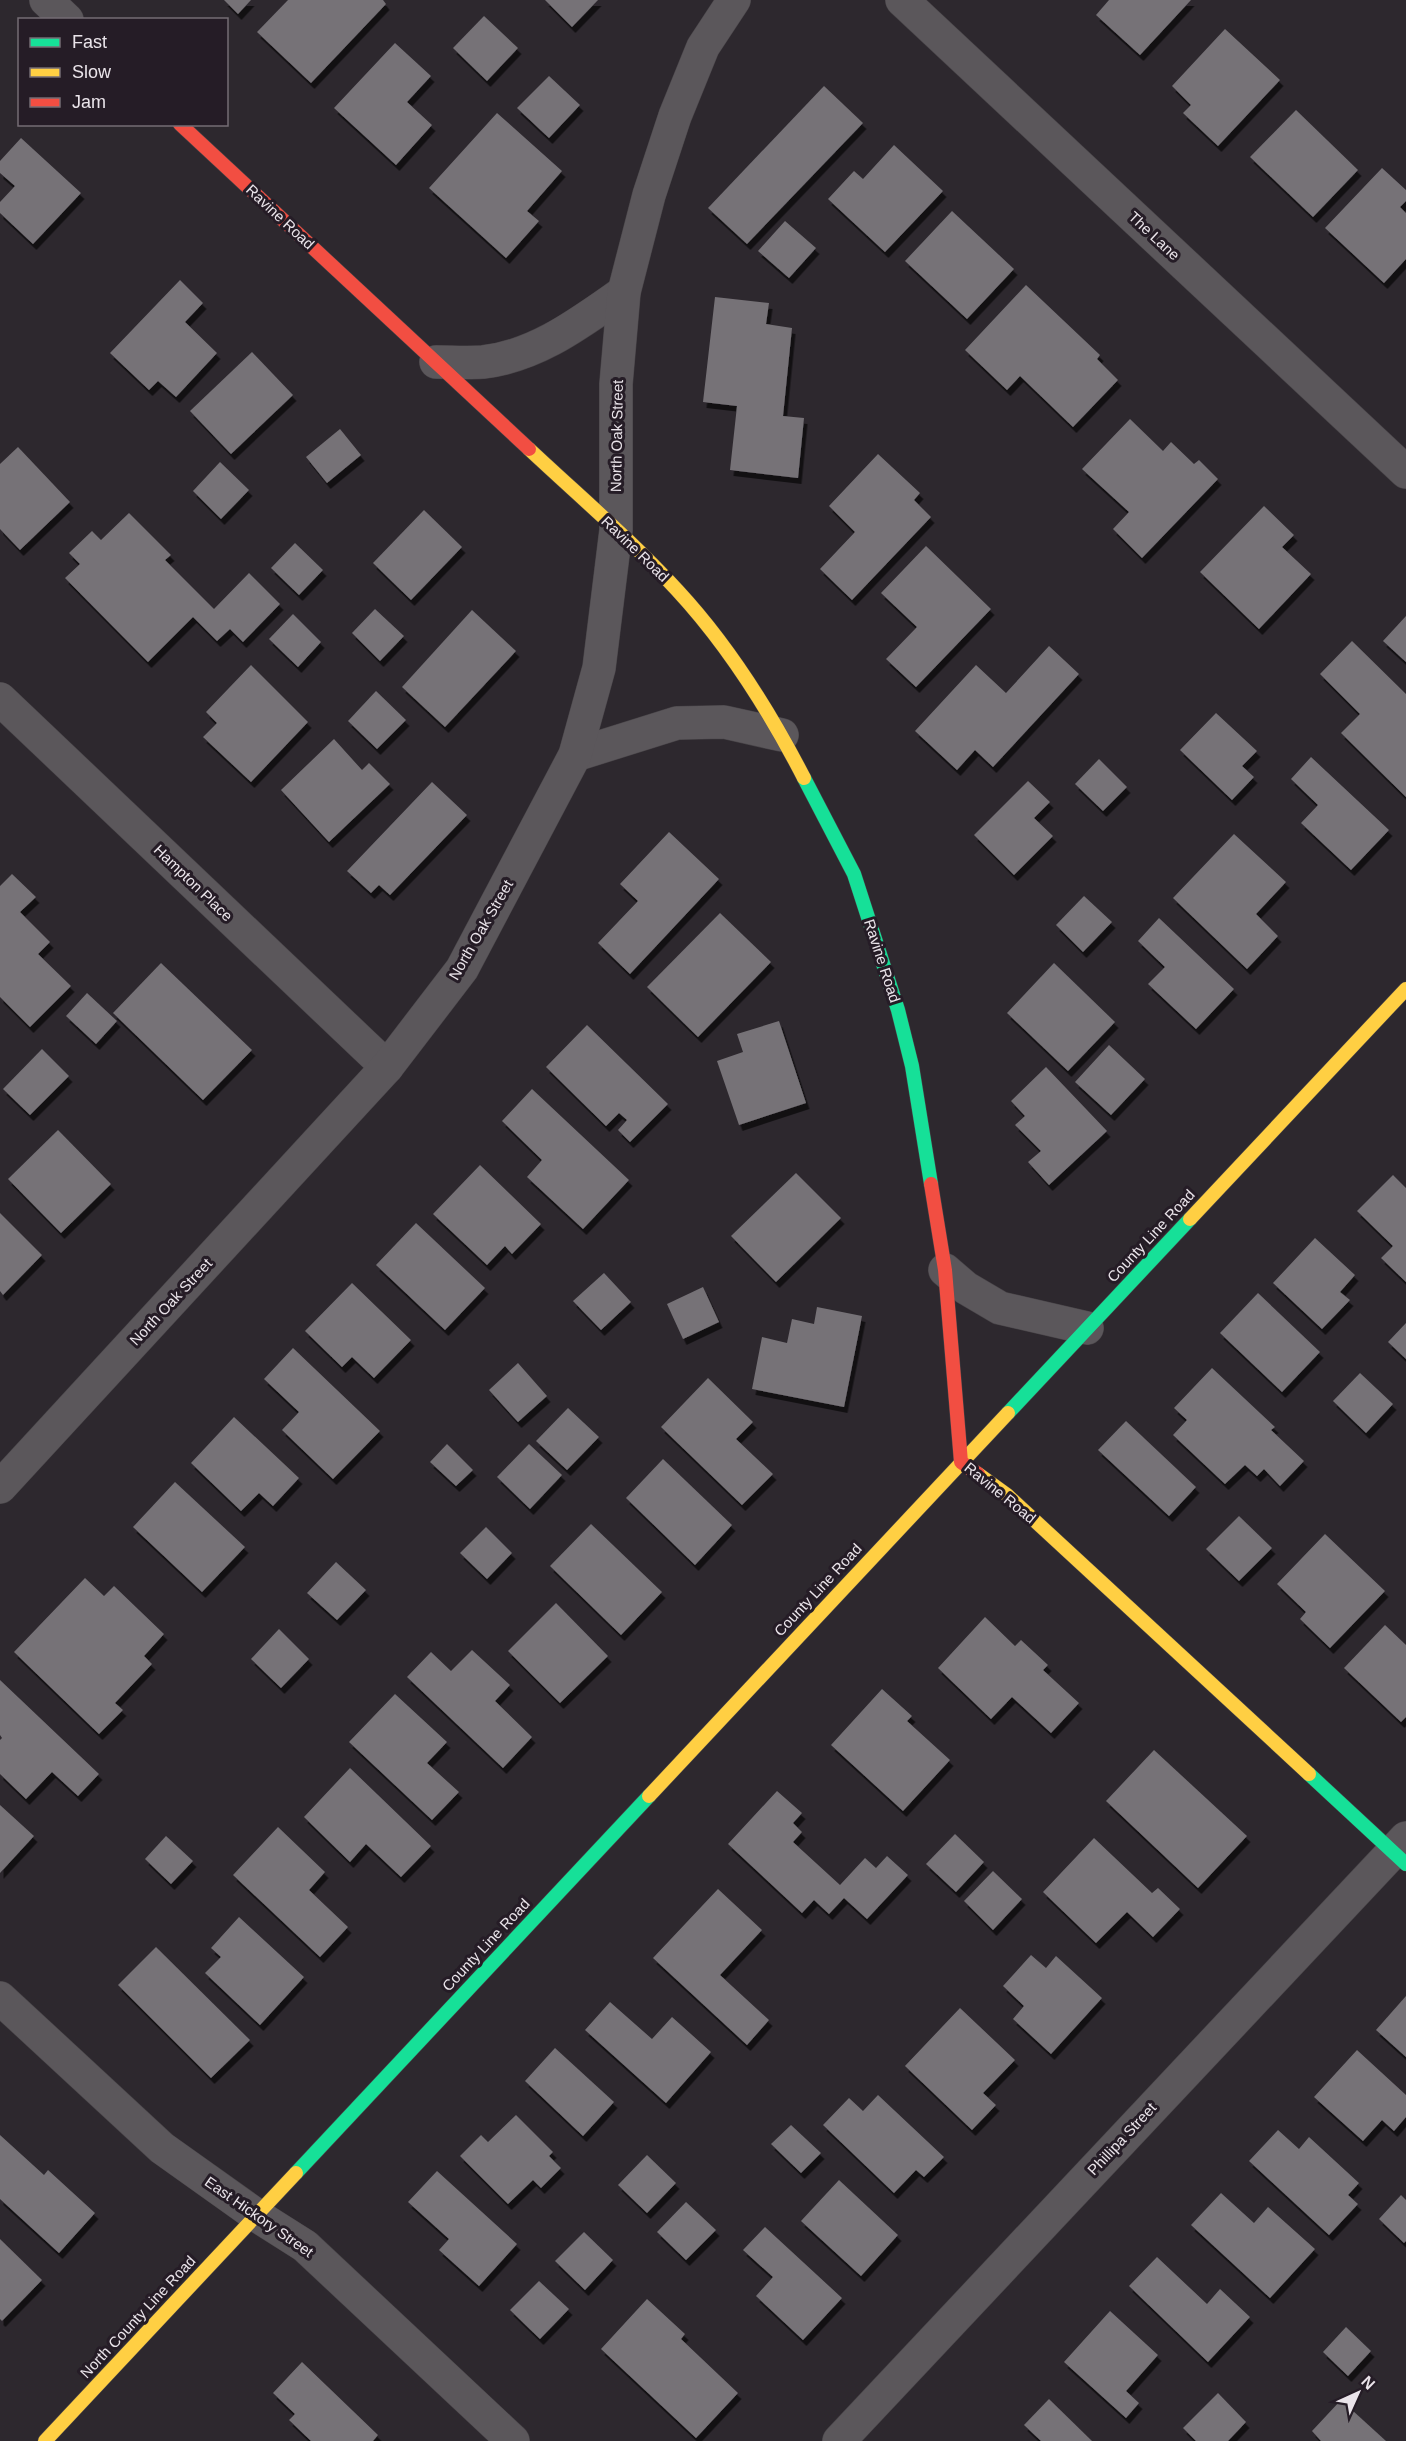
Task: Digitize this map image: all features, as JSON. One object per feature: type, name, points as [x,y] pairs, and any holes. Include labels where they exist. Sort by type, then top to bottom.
[{"type":"street","points":[[46,0],[65,18]]},
{"type":"street","name":"North Oak Street","points":[[0,1487],[387,1067],[462,969],[575,754],[599,668],[616,530],[616,384],[624,292],[649,195],[675,116],[703,47],[734,0]]},
{"type":"street","name":"The Lane","points":[[902,0],[1406,472]]},
{"type":"street","name":"Ravine Road","points":[[182,126],[616,530],[677,590],[715,636],[782,735],[854,874],[898,1010],[912,1066],[945,1270],[961,1462],[1007,1494],[1402,1851]]},
{"type":"street","points":[[436,362],[484,362],[524,351],[562,335],[624,292]]},
{"type":"street","name":"Hampton Place","points":[[0,699],[387,1067]]},
{"type":"street","points":[[575,754],[677,723],[724,722],[782,735]]},
{"type":"street","name":"County Line Road","points":[[256,2215],[1406,989]]},
{"type":"street","points":[[945,1270],[966,1288],[1000,1308],[1087,1328]]},
{"type":"street","name":"Phillipa Street","points":[[839,2441],[1402,1851]]},
{"type":"street","name":"East Hickory Street","points":[[0,1998],[162,2148],[256,2215],[305,2246],[513,2441]]},
{"type":"street","name":"North County Line Road","points":[[45,2441],[256,2215]]},
{"type":"building","points":[[224,0],[251,0],[238,14]]},
{"type":"building","points":[[288,0],[383,0],[386,4],[311,83],[257,32]]},
{"type":"building","points":[[545,0],[598,0],[572,27]]},
{"type":"building","points":[[1109,0],[1191,0],[1140,55],[1096,15]]},
{"type":"building","points":[[484,16],[518,48],[487,81],[453,48]]},
{"type":"building","points":[[1225,29],[1280,80],[1218,146],[1183,113],[1191,105],[1172,86]]},
{"type":"building","points":[[395,43],[431,76],[407,102],[432,125],[396,165],[334,108]]},
{"type":"building","points":[[549,76],[580,105],[549,138],[517,108]]},
{"type":"building","points":[[824,86],[863,123],[747,244],[708,208]]},
{"type":"building","points":[[1296,110],[1358,170],[1313,217],[1250,157]]},
{"type":"building","points":[[497,113],[562,171],[527,211],[539,221],[506,258],[429,188]]},
{"type":"building","points":[[21,138],[81,193],[33,244],[0,213],[0,202],[15,186],[0,173],[0,161]]},
{"type":"building","points":[[894,145],[943,191],[885,252],[828,199],[854,171],[863,179]]},
{"type":"building","points":[[1382,168],[1406,190],[1406,201],[1400,207],[1406,213],[1406,259],[1384,283],[1325,228]]},
{"type":"building","points":[[952,211],[1014,269],[967,319],[905,261]]},
{"type":"building","points":[[785,221],[816,248],[789,278],[758,251]]},
{"type":"building","points":[[180,280],[203,303],[185,322],[217,353],[176,397],[158,381],[149,390],[110,353]]},
{"type":"building","points":[[1026,285],[1100,355],[1097,359],[1118,380],[1073,427],[1020,376],[1007,390],[965,350]]},
{"type":"building","points":[[715,297],[769,303],[766,324],[792,328],[783,416],[804,418],[798,478],[730,470],[737,406],[703,402]]},
{"type":"building","points":[[252,352],[293,395],[231,454],[190,411]]},
{"type":"building","points":[[1130,419],[1163,451],[1171,442],[1194,464],[1199,460],[1218,479],[1142,558],[1113,529],[1129,512],[1082,469]]},
{"type":"building","points":[[340,429],[361,455],[327,483],[306,457]]},
{"type":"building","points":[[18,447],[70,502],[20,550],[0,529],[0,464]]},
{"type":"building","points":[[878,454],[920,493],[914,500],[931,517],[852,600],[820,569],[855,532],[829,506]]},
{"type":"building","points":[[220,462],[249,490],[221,519],[193,491]]},
{"type":"building","points":[[1264,506],[1294,535],[1282,547],[1311,574],[1259,629],[1200,572]]},
{"type":"building","points":[[424,510],[462,547],[411,600],[373,563]]},
{"type":"building","points":[[129,513],[171,555],[165,560],[214,609],[249,573],[280,604],[243,642],[230,629],[217,641],[193,617],[148,662],[65,578],[80,564],[69,553],[92,531],[101,540]]},
{"type":"building","points":[[295,543],[323,570],[299,595],[271,568]]},
{"type":"building","points":[[926,546],[991,609],[916,687],[886,659],[917,627],[881,593]]},
{"type":"building","points":[[375,609],[404,636],[380,661],[352,633]]},
{"type":"building","points":[[472,610],[516,651],[445,727],[402,687]]},
{"type":"building","points":[[293,614],[321,642],[298,667],[269,639]]},
{"type":"building","points":[[1406,616],[1406,662],[1383,641]]},
{"type":"building","points":[[1352,641],[1406,694],[1406,797],[1341,733],[1360,714],[1320,674]]},
{"type":"building","points":[[1049,646],[1079,674],[993,767],[975,750],[957,770],[915,731],[976,665],[1006,693]]},
{"type":"building","points":[[251,665],[308,722],[251,782],[203,737],[217,723],[206,712]]},
{"type":"building","points":[[376,691],[406,720],[377,749],[348,721]]},
{"type":"building","points":[[1216,713],[1257,751],[1242,766],[1254,777],[1232,800],[1180,750]]},
{"type":"building","points":[[334,739],[362,770],[369,763],[390,784],[329,842],[281,790]]},
{"type":"building","points":[[1311,757],[1389,830],[1351,870],[1301,823],[1318,805],[1291,779]]},
{"type":"building","points":[[1099,759],[1127,787],[1103,811],[1075,784]]},
{"type":"building","points":[[1028,781],[1050,802],[1034,818],[1053,836],[1014,875],[974,835]]},
{"type":"building","points":[[432,782],[467,815],[390,895],[379,885],[371,893],[347,871]]},
{"type":"building","points":[[669,832],[719,879],[630,974],[598,943],[638,901],[620,884]]},
{"type":"building","points":[[1234,834],[1286,882],[1256,914],[1278,936],[1247,969],[1173,898]]},
{"type":"building","points":[[12,874],[36,897],[20,912],[50,942],[38,954],[71,986],[30,1027],[0,997],[0,886]]},
{"type":"building","points":[[1084,896],[1112,922],[1083,952],[1056,925]]},
{"type":"building","points":[[720,913],[771,962],[698,1037],[647,987]]},
{"type":"building","points":[[1159,918],[1234,989],[1196,1029],[1148,984],[1165,967],[1138,941]]},
{"type":"building","points":[[161,963],[252,1050],[203,1100],[113,1013]]},
{"type":"building","points":[[1054,963],[1115,1022],[1068,1071],[1007,1013]]},
{"type":"building","points":[[87,993],[117,1021],[96,1044],[66,1016]]},
{"type":"building","points":[[779,1021],[806,1103],[739,1125],[717,1061],[743,1052],[737,1034]]},
{"type":"building","points":[[587,1025],[668,1104],[630,1142],[618,1130],[627,1120],[619,1113],[606,1126],[546,1067]]},
{"type":"building","points":[[1109,1045],[1145,1079],[1111,1115],[1075,1082]]},
{"type":"building","points":[[42,1049],[69,1076],[30,1115],[3,1089]]},
{"type":"building","points":[[1046,1067],[1107,1131],[1049,1185],[1028,1162],[1041,1151],[1015,1125],[1025,1116],[1011,1101]]},
{"type":"building","points":[[532,1089],[629,1180],[583,1229],[527,1177],[542,1160],[502,1121]]},
{"type":"building","points":[[58,1130],[111,1184],[61,1233],[8,1179]]},
{"type":"building","points":[[480,1165],[541,1224],[512,1254],[505,1246],[487,1265],[433,1214]]},
{"type":"building","points":[[796,1173],[841,1218],[776,1282],[731,1236]]},
{"type":"building","points":[[1393,1175],[1406,1188],[1406,1282],[1381,1258],[1393,1246],[1357,1211]]},
{"type":"building","points":[[0,1213],[42,1255],[3,1295],[0,1291]]},
{"type":"building","points":[[416,1223],[485,1288],[445,1330],[376,1265]]},
{"type":"building","points":[[1315,1238],[1355,1275],[1340,1292],[1350,1300],[1322,1329],[1273,1283]]},
{"type":"building","points":[[604,1273],[631,1302],[601,1330],[573,1301]]},
{"type":"building","points":[[352,1283],[411,1340],[374,1378],[352,1357],[342,1367],[305,1331]]},
{"type":"building","points":[[703,1287],[719,1322],[683,1339],[667,1304]]},
{"type":"building","points":[[1258,1293],[1320,1352],[1282,1392],[1220,1333]]},
{"type":"building","points":[[817,1307],[862,1316],[844,1407],[752,1389],[762,1337],[787,1343],[792,1319],[814,1324]]},
{"type":"building","points":[[1406,1323],[1406,1359],[1388,1342]]},
{"type":"building","points":[[293,1348],[380,1431],[333,1479],[282,1430],[299,1412],[264,1379]]},
{"type":"building","points":[[518,1363],[547,1396],[518,1422],[489,1390]]},
{"type":"building","points":[[1212,1368],[1275,1427],[1271,1430],[1304,1461],[1280,1486],[1264,1469],[1257,1476],[1245,1465],[1225,1484],[1173,1435],[1187,1420],[1174,1408]]},
{"type":"building","points":[[1360,1373],[1393,1404],[1366,1433],[1333,1401]]},
{"type":"building","points":[[708,1378],[753,1422],[736,1439],[773,1474],[742,1505],[661,1427]]},
{"type":"building","points":[[568,1408],[599,1437],[567,1470],[536,1441]]},
{"type":"building","points":[[234,1417],[299,1478],[273,1506],[259,1493],[241,1511],[191,1463]]},
{"type":"building","points":[[1126,1421],[1196,1487],[1169,1516],[1098,1450]]},
{"type":"building","points":[[447,1444],[473,1470],[456,1486],[430,1462]]},
{"type":"building","points":[[529,1444],[562,1475],[530,1509],[497,1477]]},
{"type":"building","points":[[663,1459],[732,1525],[695,1565],[626,1498]]},
{"type":"building","points":[[175,1482],[245,1547],[202,1592],[133,1527]]},
{"type":"building","points":[[1239,1516],[1272,1548],[1239,1581],[1206,1549]]},
{"type":"building","points":[[591,1524],[662,1592],[621,1635],[550,1566]]},
{"type":"building","points":[[486,1527],[512,1553],[487,1579],[460,1553]]},
{"type":"building","points":[[1325,1534],[1385,1591],[1330,1648],[1300,1619],[1306,1612],[1277,1584]]},
{"type":"building","points":[[336,1562],[366,1590],[337,1620],[307,1593]]},
{"type":"building","points":[[85,1578],[104,1596],[114,1586],[164,1634],[144,1656],[152,1664],[115,1703],[123,1710],[99,1734],[14,1652]]},
{"type":"building","points":[[556,1603],[608,1656],[560,1703],[508,1651]]},
{"type":"building","points":[[985,1617],[1015,1646],[1021,1640],[1048,1665],[1043,1670],[1079,1703],[1051,1733],[1012,1697],[991,1719],[938,1668]]},
{"type":"building","points":[[1385,1625],[1406,1645],[1406,1717],[1401,1722],[1344,1668]]},
{"type":"building","points":[[279,1629],[309,1659],[281,1688],[251,1659]]},
{"type":"building","points":[[472,1650],[510,1685],[495,1701],[532,1737],[503,1768],[407,1677],[431,1652],[451,1671]]},
{"type":"building","points":[[0,1680],[99,1774],[78,1796],[52,1772],[26,1799],[0,1774],[0,1740],[2,1738],[0,1735]]},
{"type":"building","points":[[882,1689],[912,1716],[907,1721],[950,1760],[903,1811],[831,1745]]},
{"type":"building","points":[[395,1694],[447,1742],[427,1763],[459,1792],[432,1820],[349,1742]]},
{"type":"building","points":[[1154,1750],[1247,1836],[1198,1888],[1106,1801]]},
{"type":"building","points":[[350,1768],[431,1846],[401,1877],[366,1844],[350,1862],[304,1817]]},
{"type":"building","points":[[777,1791],[802,1813],[793,1823],[802,1832],[793,1842],[840,1885],[865,1858],[876,1868],[887,1856],[908,1875],[867,1919],[844,1898],[829,1914],[814,1900],[802,1913],[728,1844]]},
{"type":"building","points":[[0,1805],[34,1836],[0,1873]]},
{"type":"building","points":[[278,1827],[325,1872],[309,1890],[348,1927],[320,1957],[233,1875]]},
{"type":"building","points":[[955,1834],[984,1862],[956,1892],[926,1864]]},
{"type":"building","points":[[166,1836],[193,1861],[171,1884],[145,1859]]},
{"type":"building","points":[[1094,1838],[1152,1893],[1158,1888],[1180,1909],[1153,1937],[1127,1912],[1096,1943],[1043,1892]]},
{"type":"building","points":[[993,1871],[1022,1899],[993,1930],[964,1901]]},
{"type":"building","points":[[718,1889],[762,1930],[720,1975],[769,2020],[747,2045],[653,1958]]},
{"type":"building","points":[[239,1917],[304,1977],[260,2025],[205,1973],[221,1957],[211,1948]]},
{"type":"building","points":[[156,1947],[250,2040],[211,2078],[118,1985]]},
{"type":"building","points":[[1031,1955],[1046,1968],[1056,1956],[1102,1998],[1051,2054],[1013,2019],[1024,2006],[1003,1986]]},
{"type":"building","points":[[1406,1996],[1406,2057],[1376,2030]]},
{"type":"building","points":[[610,2002],[652,2039],[672,2017],[711,2052],[666,2103],[585,2030]]},
{"type":"building","points":[[960,2008],[1015,2060],[983,2093],[996,2105],[972,2130],[905,2066]]},
{"type":"building","points":[[555,2048],[614,2102],[583,2136],[525,2081]]},
{"type":"building","points":[[1357,2050],[1406,2095],[1406,2117],[1394,2131],[1382,2120],[1363,2141],[1314,2097]]},
{"type":"building","points":[[878,2095],[944,2157],[924,2177],[916,2170],[894,2193],[823,2125],[849,2098],[863,2111]]},
{"type":"building","points":[[516,2115],[553,2152],[549,2156],[561,2168],[541,2188],[533,2180],[508,2204],[460,2156],[481,2135],[488,2142]]},
{"type":"building","points":[[791,2125],[821,2153],[801,2173],[771,2144]]},
{"type":"building","points":[[1278,2130],[1299,2149],[1309,2137],[1359,2183],[1348,2195],[1358,2204],[1329,2235],[1249,2161]]},
{"type":"building","points":[[0,2135],[44,2175],[48,2170],[95,2213],[59,2253],[0,2199]]},
{"type":"building","points":[[647,2155],[676,2183],[647,2213],[618,2185]]},
{"type":"building","points":[[437,2171],[517,2244],[479,2286],[439,2250],[449,2239],[408,2202]]},
{"type":"building","points":[[839,2180],[898,2235],[861,2276],[801,2221]]},
{"type":"building","points":[[1221,2193],[1254,2223],[1268,2207],[1315,2249],[1270,2298],[1191,2225]]},
{"type":"building","points":[[1401,2195],[1406,2200],[1406,2241],[1404,2243],[1379,2219]]},
{"type":"building","points":[[686,2202],[716,2230],[686,2260],[657,2232]]},
{"type":"building","points":[[765,2227],[842,2298],[803,2340],[756,2296],[773,2277],[743,2250]]},
{"type":"building","points":[[584,2232],[613,2260],[585,2290],[555,2261]]},
{"type":"building","points":[[0,2239],[42,2280],[2,2321],[0,2319]]},
{"type":"building","points":[[1157,2257],[1207,2304],[1220,2289],[1250,2317],[1208,2362],[1129,2286]]},
{"type":"building","points":[[539,2281],[569,2309],[540,2339],[510,2310]]},
{"type":"building","points":[[647,2299],[685,2334],[681,2339],[738,2393],[696,2438],[601,2349]]},
{"type":"building","points":[[1110,2311],[1158,2355],[1126,2391],[1139,2403],[1126,2418],[1064,2362]]},
{"type":"building","points":[[1346,2327],[1371,2351],[1348,2376],[1323,2352]]},
{"type":"building","points":[[302,2362],[378,2435],[373,2441],[311,2441],[289,2420],[295,2414],[273,2393]]},
{"type":"building","points":[[1218,2393],[1246,2422],[1228,2441],[1196,2441],[1183,2428]]},
{"type":"building","points":[[1049,2399],[1092,2441],[1041,2441],[1024,2425]]},
{"type":"building","points":[[1341,2400],[1386,2441],[1321,2441],[1312,2431]]},
{"type":"traffic: fast","points":[[804,778],[854,874],[898,1010],[912,1066],[931,1184]]},
{"type":"traffic: fast","points":[[1008,1413],[1190,1219]]},
{"type":"traffic: fast","points":[[1309,1774],[1406,1864]]},
{"type":"traffic: fast","points":[[296,2173],[649,1796]]},
{"type":"traffic: slow","points":[[529,449],[641,553],[696,611],[747,680],[804,778]]},
{"type":"traffic: slow","points":[[1190,1219],[1406,989]]},
{"type":"traffic: slow","points":[[649,1796],[1008,1413]]},
{"type":"traffic: slow","points":[[978,1474],[1007,1495],[1309,1774]]},
{"type":"traffic: slow","points":[[45,2441],[296,2173]]},
{"type":"traffic: jam","points":[[182,126],[529,449]]},
{"type":"traffic: jam","points":[[931,1184],[945,1270],[961,1462],[978,1474]]}]
